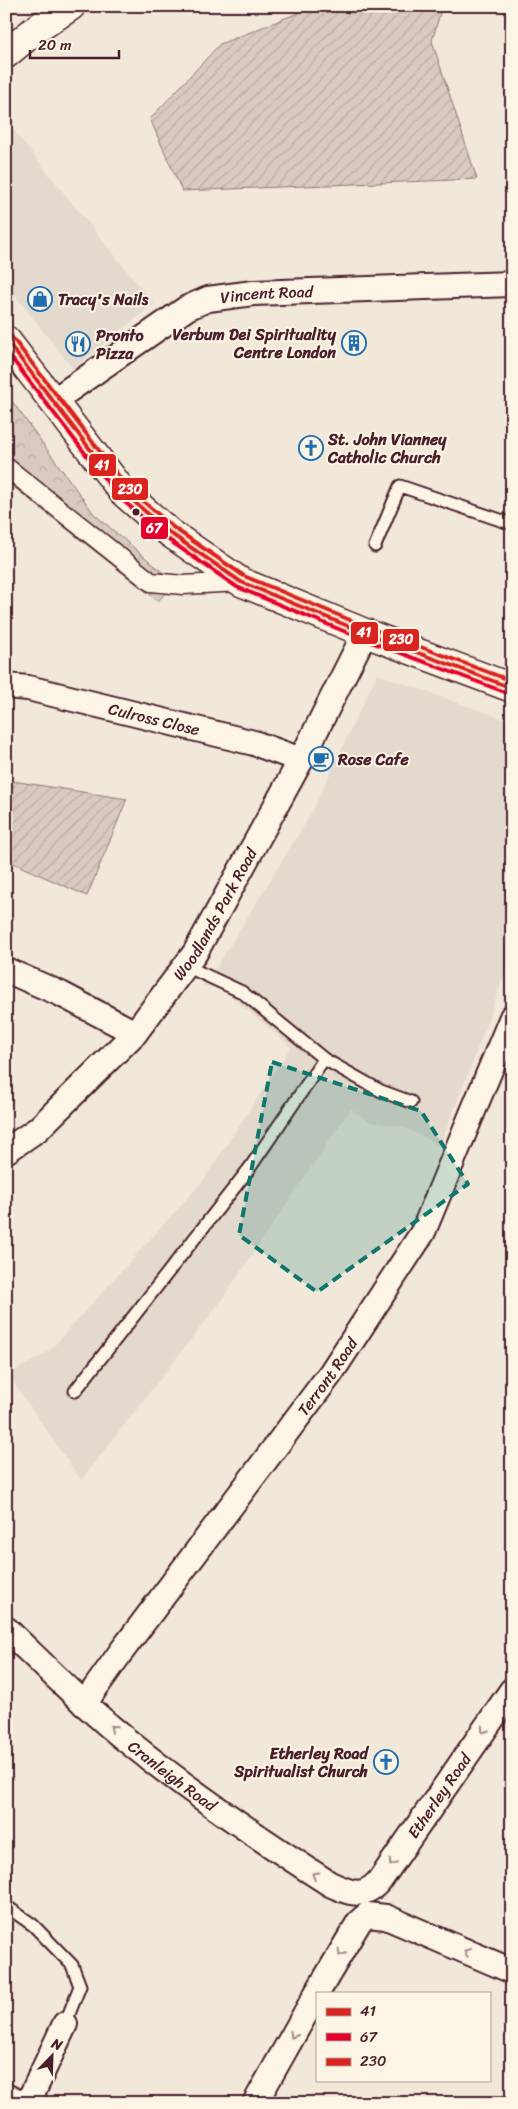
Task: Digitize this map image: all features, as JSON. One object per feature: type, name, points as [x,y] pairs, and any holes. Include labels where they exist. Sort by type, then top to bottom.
[{"type":"main road","points":[[6,54],[35,30],[71,6]]},
{"type":"main road","points":[[6,340],[123,492],[170,533],[241,582],[365,633],[512,688]]},
{"type":"street","name":"Vincent Road","points":[[52,401],[187,308],[208,298],[253,293],[512,284]]},
{"type":"street","points":[[6,467],[152,582],[183,585],[241,582]]},
{"type":"street","name":"Woodlands Park Road","points":[[6,1151],[38,1129],[135,1034],[186,966],[302,760],[365,633]]},
{"type":"street","name":"Culross Close","points":[[6,686],[28,688],[254,743],[302,760]]},
{"type":"street","points":[[6,970],[61,994],[135,1034]]},
{"type":"street","name":"Terront Road","points":[[84,1704],[331,1373],[422,1232],[512,1017]]},
{"type":"street","name":"Cranleigh Road","points":[[6,1629],[84,1704],[134,1746],[213,1807],[330,1884],[346,1891],[363,1904],[386,1917],[512,1971]]},
{"type":"street","name":"Etherley Road","points":[[318,1992],[359,1922],[363,1904],[372,1889],[381,1879],[512,1690]]},
{"type":"street","name":"Etherley Road","points":[[255,2103],[316,1995]]},
{"type":"street","points":[[28,2103],[64,2024]]},
{"type":"street","points":[[6,2096],[19,2103]]},
{"type":"lane","points":[[374,546],[400,486],[512,524]]},
{"type":"lane","points":[[186,966],[242,992],[324,1059],[381,1091],[411,1102]]},
{"type":"lane","points":[[75,1391],[250,1169],[324,1059]]},
{"type":"lane","points":[[6,1906],[34,1925],[72,1965],[80,1986],[64,2024]]},
{"type":"highlighted area","points":[[272,1062],[421,1111],[468,1184],[317,1292],[239,1235]]},
{"type":"shaded area","points":[[6,121],[154,304],[73,369],[6,284]]},
{"type":"shaded area","points":[[377,674],[512,722],[512,954],[473,1061],[440,1146],[403,1127],[370,1122],[351,1109],[218,1305],[81,1480],[8,1375],[49,1351],[202,1182],[291,1047],[226,992],[203,985],[216,968],[311,814]]},
{"type":"green space","points":[[316,6],[442,6],[432,41],[477,179],[182,191],[150,119],[220,44]]},
{"type":"green space","points":[[6,393],[94,514],[175,583],[158,601],[6,481]]},
{"type":"green space","points":[[6,780],[127,799],[87,896],[6,860]]},
{"type":"transit line","name":"230","points":[[11,336],[128,488],[174,528],[244,576],[367,627],[512,681]]},
{"type":"transit line","name":"41","points":[[6,340],[123,492],[170,533],[241,582],[365,633],[512,688]]},
{"type":"transit line","name":"67","points":[[6,351],[118,496],[166,538],[237,587],[363,639],[510,694]]},
{"type":"place","name":"Tracy's Nails","points":[[40,299]]},
{"type":"place","name":"Verbum Dei Spirituality Centre London","points":[[354,343]]},
{"type":"place","name":"Pronto Pizza","points":[[78,344]]},
{"type":"place","name":"St. John Vianney Catholic Church","points":[[311,448]]},
{"type":"place","name":"Rose Cafe","points":[[321,759]]},
{"type":"place","name":"Etherley Road Spiritualist Church","points":[[386,1762]]}]
